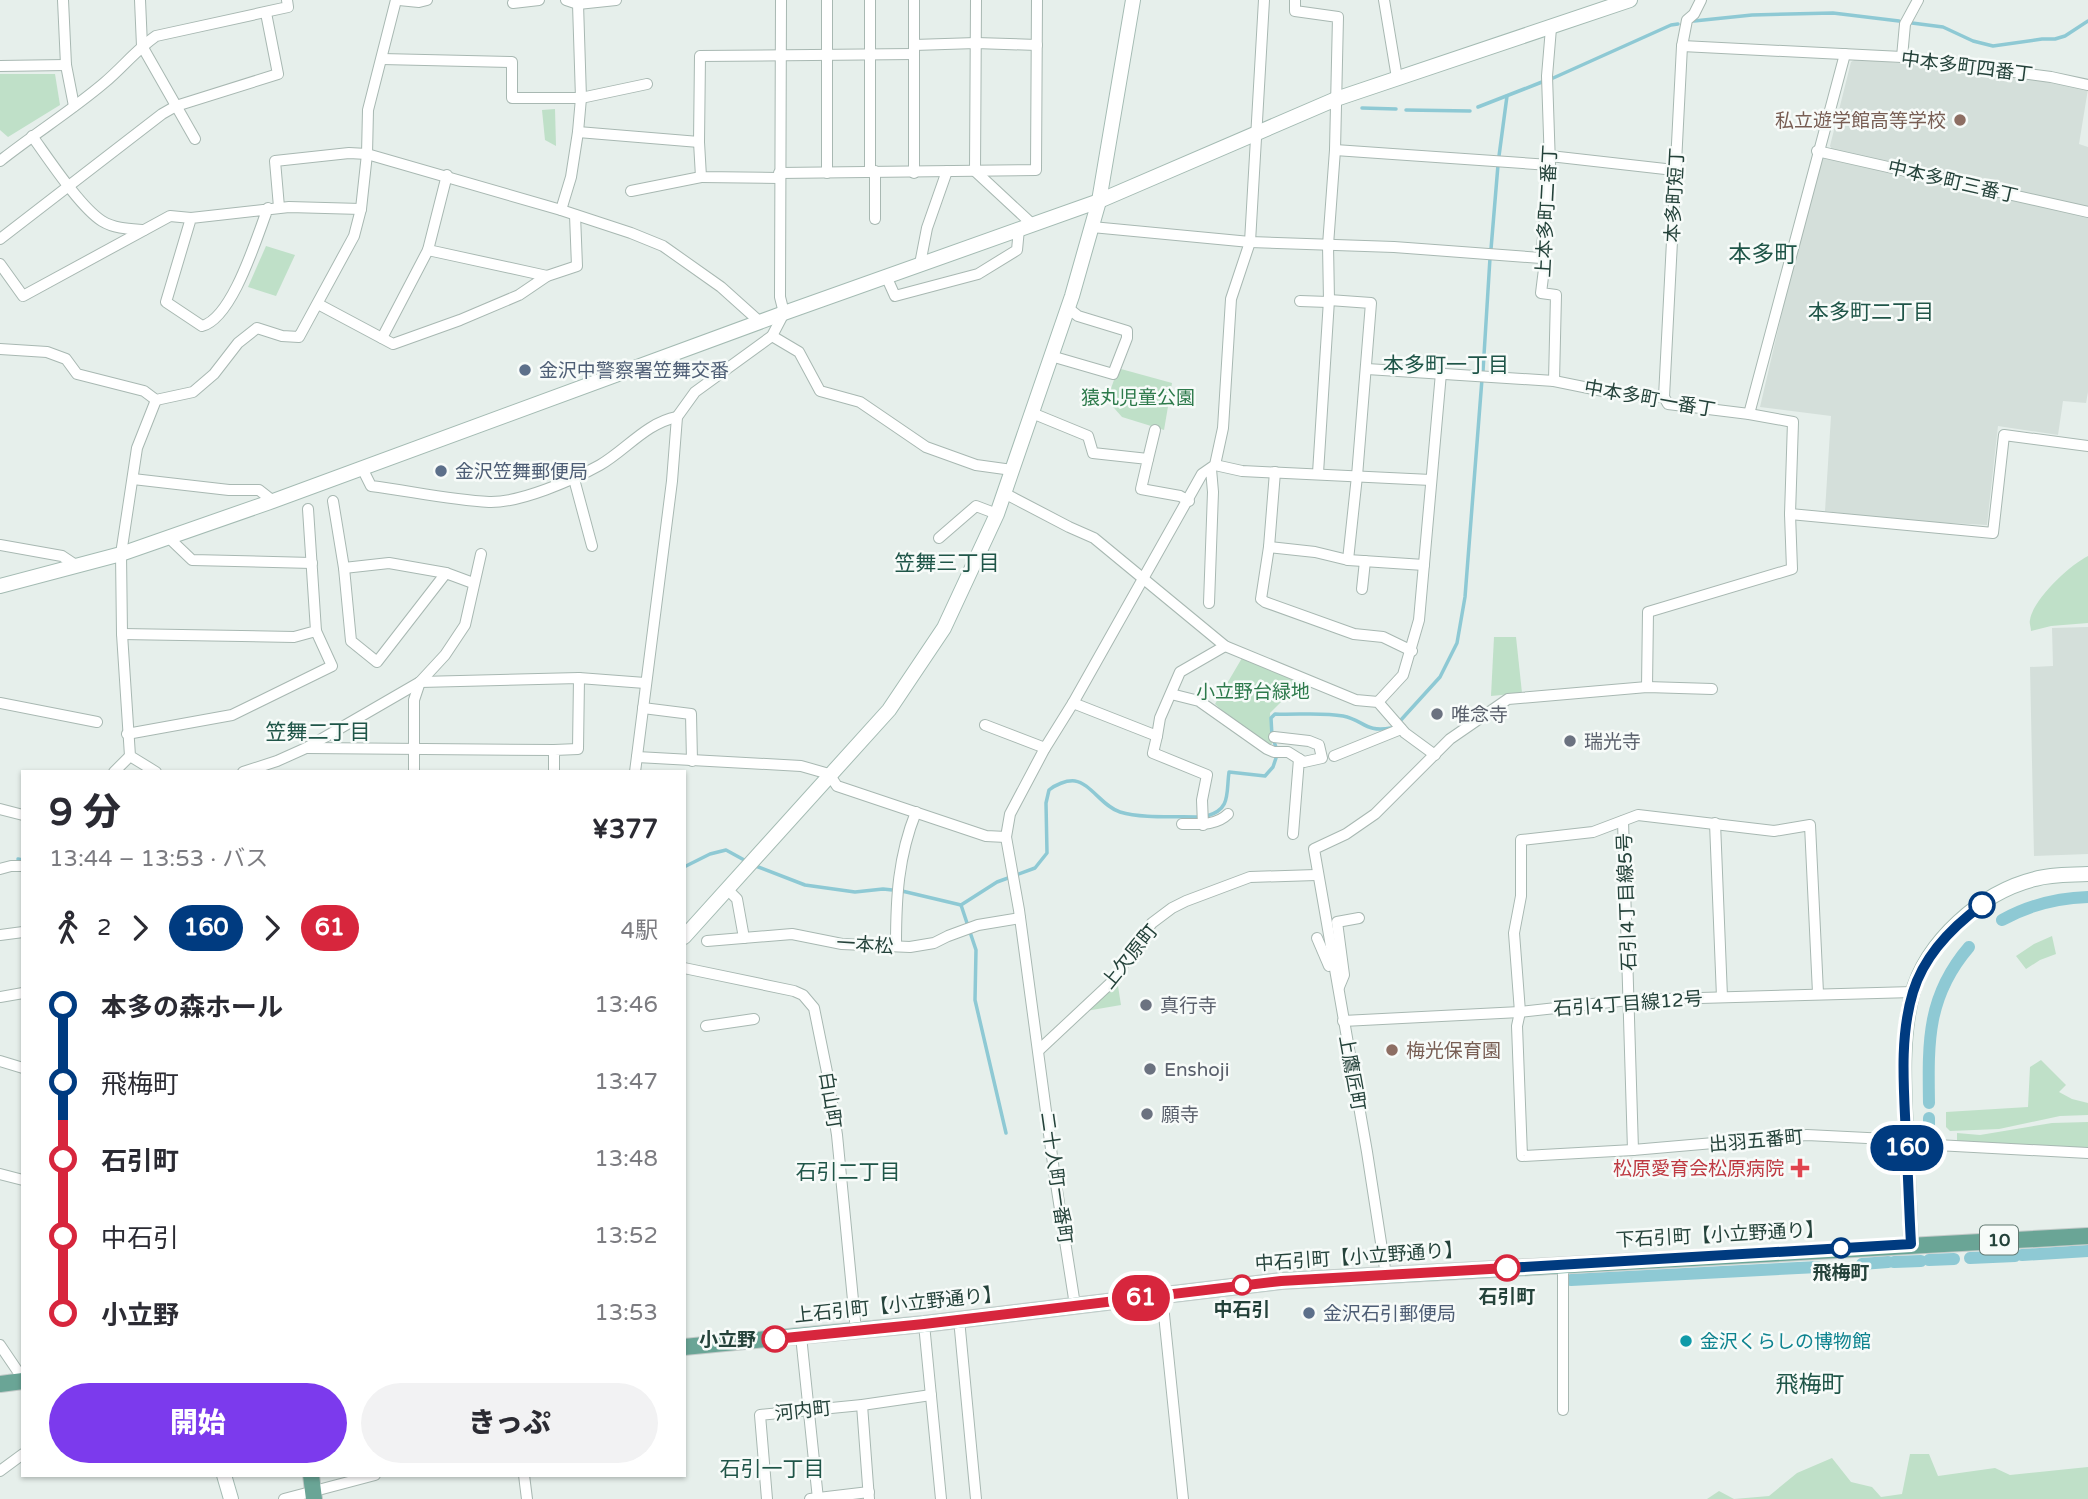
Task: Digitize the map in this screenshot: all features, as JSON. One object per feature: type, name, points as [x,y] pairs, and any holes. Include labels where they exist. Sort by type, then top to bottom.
[{"type":"main road","name":"下石引町【小立野通り】","points":[[1563,1264],[2088,1236]]},
{"type":"main road","name":"中石引町【小立野通り】","points":[[1075,1305],[1281,1281],[1563,1264]]},
{"type":"main road","name":"上石引町【小立野通り】","points":[[686,1348],[924,1324],[1075,1305]]},
{"type":"main road","points":[[0,1384],[21,1380]]},
{"type":"main road","points":[[311,1477],[313,1496]]},
{"type":"street","points":[[63,0],[66,65],[74,106]]},
{"type":"street","points":[[140,0],[142,46],[195,139]]},
{"type":"street","points":[[0,161],[74,106],[156,36],[289,7],[287,0]]},
{"type":"street","points":[[0,349],[47,352],[65,359],[76,374],[144,391],[156,400],[193,392],[214,374],[238,343],[257,328],[299,337],[354,236],[361,209],[367,154],[368,110],[397,0],[427,0]]},
{"type":"street","points":[[513,3],[539,0]]},
{"type":"street","points":[[566,0],[578,4],[616,0]]},
{"type":"street","points":[[635,770],[672,481],[677,417],[695,392],[772,336],[784,313],[780,297],[781,0]]},
{"type":"street","points":[[827,0],[827,173]]},
{"type":"street","points":[[870,0],[875,219]]},
{"type":"street","points":[[914,0],[914,173]]},
{"type":"street","points":[[976,0],[975,171],[1026,226]]},
{"type":"street","points":[[631,191],[701,177],[873,171],[914,173],[1036,170],[1037,0]]},
{"type":"street","points":[[686,935],[889,710],[944,628],[997,514],[1093,227],[1133,0]]},
{"type":"street","points":[[1209,603],[1213,467],[1223,428],[1231,299],[1250,242],[1264,0]]},
{"type":"street","points":[[1295,0],[1295,11],[1338,17],[1321,487]]},
{"type":"street","points":[[1384,0],[1397,78]]},
{"type":"street","points":[[0,586],[121,554],[273,501],[784,313],[1099,201],[1336,99],[1630,0]]},
{"type":"street","name":"本多町短丁","points":[[1664,397],[1682,46],[1686,20],[1694,14],[1700,0]]},
{"type":"street","points":[[1902,57],[1905,24],[1918,0]]},
{"type":"street","points":[[561,210],[571,177],[581,99],[578,4]]},
{"type":"street","points":[[0,239],[162,114],[176,106],[278,74],[267,13]]},
{"type":"street","name":"上本多町二番丁","points":[[1551,27],[1547,76],[1550,160],[1541,258],[1545,261],[1541,293],[1556,295],[1554,381]]},
{"type":"street","points":[[701,177],[700,56],[870,54],[976,43],[1037,45]]},
{"type":"street","name":"中本多町四番丁","points":[[1682,46],[1902,57],[2051,77],[2088,85]]},
{"type":"street","points":[[1647,687],[1648,612],[1792,569],[1790,514],[1793,422],[1749,414],[1845,54]]},
{"type":"street","points":[[382,59],[512,62],[512,98],[581,99],[647,83]]},
{"type":"street","points":[[0,66],[66,65]]},
{"type":"street","points":[[578,132],[699,142]]},
{"type":"street","points":[[32,136],[69,187],[100,220],[116,227],[144,230]]},
{"type":"street","points":[[1335,150],[1550,160],[1674,170]]},
{"type":"street","name":"中本多町三番丁","points":[[1818,151],[2088,212]]},
{"type":"street","points":[[191,218],[166,302],[202,326],[209,324],[239,285],[273,208],[275,161],[349,153],[367,154],[447,175],[561,210],[663,246],[721,287],[760,323]]},
{"type":"street","points":[[920,264],[927,228],[947,172]]},
{"type":"street","points":[[382,338],[428,250],[447,175]]},
{"type":"street","points":[[0,264],[23,296],[170,216],[191,218],[273,208],[361,209]]},
{"type":"street","points":[[318,304],[393,344],[519,295],[547,276],[577,266],[575,215]]},
{"type":"street","points":[[886,276],[895,296],[978,274],[1017,250],[1026,226]]},
{"type":"street","points":[[1093,227],[1250,242],[1328,244],[1541,258]]},
{"type":"street","points":[[428,250],[547,276]]},
{"type":"street","points":[[1300,301],[1371,303],[1348,560]]},
{"type":"street","points":[[1051,356],[1113,374],[1127,338],[1127,331],[1078,316],[1068,308]]},
{"type":"street","points":[[772,336],[799,352],[821,391],[860,402],[906,436],[933,450],[976,465],[1012,470]]},
{"type":"street","name":"中本多町一番丁","points":[[1367,369],[1554,381],[1613,393],[1664,397],[1668,404],[1749,414]]},
{"type":"street","points":[[1378,702],[1403,675],[1419,620],[1441,373]]},
{"type":"street","points":[[130,756],[121,634],[121,554],[137,448],[156,400]]},
{"type":"street","points":[[1032,413],[1088,436],[1093,453],[1148,459]]},
{"type":"street","points":[[362,468],[371,486],[491,502],[515,499],[574,479],[605,462],[625,445],[664,420],[677,417]]},
{"type":"street","points":[[1155,430],[1141,489],[1180,496],[1189,501]]},
{"type":"street","points":[[1790,514],[1993,533],[2004,435],[2088,446]]},
{"type":"street","points":[[637,757],[801,766],[829,774],[837,786],[986,836],[1006,836],[1010,814],[1045,748],[1189,501],[1202,474],[1213,467],[1242,471],[1320,473],[1430,481]]},
{"type":"street","points":[[1275,472],[1269,547],[1261,598],[1265,602],[1354,634],[1383,637],[1412,651]]},
{"type":"street","points":[[133,479],[229,490],[259,490],[273,501]]},
{"type":"street","points":[[574,479],[592,546]]},
{"type":"street","points":[[1004,493],[1094,538],[1225,646],[1356,701],[1378,702],[1401,729],[1435,755]]},
{"type":"street","points":[[333,501],[344,568],[351,641],[377,662],[446,573]]},
{"type":"street","points":[[939,538],[976,506],[997,514]]},
{"type":"street","points":[[127,734],[232,715],[332,666],[316,631],[308,509]]},
{"type":"street","points":[[169,538],[192,560],[312,563]]},
{"type":"street","points":[[0,545],[62,556],[77,566]]},
{"type":"street","points":[[1269,547],[1315,552],[1348,560],[1424,565]]},
{"type":"street","points":[[255,770],[279,766],[420,682],[445,655],[464,625],[481,554]]},
{"type":"street","points":[[1362,589],[1365,561]]},
{"type":"street","points":[[344,568],[389,563],[446,573],[473,583]]},
{"type":"street","points":[[121,634],[294,637],[316,631]]},
{"type":"street","points":[[1203,825],[1202,800],[1207,775],[1153,753],[1160,719],[1180,672],[1225,646]]},
{"type":"street","points":[[420,682],[579,677],[645,683]]},
{"type":"street","points":[[306,748],[578,749],[579,677]]},
{"type":"street","points":[[414,770],[414,701],[420,682]]},
{"type":"street","points":[[1316,874],[1314,849],[1346,834],[1375,814],[1450,738],[1508,699],[1647,687],[1712,689]]},
{"type":"street","points":[[1171,694],[1199,701],[1267,749],[1288,752],[1304,762],[1328,757],[1401,729]]},
{"type":"street","points":[[0,703],[97,722]]},
{"type":"street","points":[[1073,703],[1157,736]]},
{"type":"street","points":[[643,708],[691,714],[692,761]]},
{"type":"street","points":[[985,725],[1045,748]]},
{"type":"street","points":[[1274,737],[1310,741],[1319,745],[1328,757]]},
{"type":"street","points":[[554,750],[554,770]]},
{"type":"street","points":[[116,770],[130,756]]},
{"type":"street","points":[[130,756],[153,770]]},
{"type":"street","points":[[1293,834],[1299,759]]},
{"type":"street","points":[[0,809],[21,814]]},
{"type":"street","points":[[896,945],[896,890],[907,834],[916,812]]},
{"type":"street","points":[[1182,824],[1203,825],[1223,819],[1228,814]]},
{"type":"street","points":[[1520,1012],[1514,933],[1521,895],[1517,845],[1593,832],[1638,815],[1774,831],[1810,825],[1818,993]]},
{"type":"street","name":"石引4丁目線5号","points":[[1623,821],[1633,1150]]},
{"type":"street","points":[[1715,823],[1722,997]]},
{"type":"street","name":"二十人町一番町","points":[[1006,836],[1075,1305]]},
{"type":"street","points":[[0,869],[21,866]]},
{"type":"street","name":"上鷹匠町","points":[[1316,874],[1339,988],[1386,1275]]},
{"type":"street","name":"上欠原町","points":[[1039,1050],[1115,979],[1134,946],[1152,923],[1172,908],[1250,877],[1316,874]]},
{"type":"street","points":[[1911,1244],[1904,1044],[1913,992],[1929,959],[1946,936],[1982,905],[1999,894],[2036,878],[2088,874]]},
{"type":"street","points":[[727,889],[737,899],[744,938]]},
{"type":"street","points":[[1339,988],[1344,975],[1337,922],[1359,918]]},
{"type":"street","name":"一本松","points":[[707,941],[792,934],[842,944],[909,947],[934,943],[978,926],[1020,919]]},
{"type":"street","points":[[0,935],[21,932]]},
{"type":"street","points":[[1317,938],[1339,988]]},
{"type":"street","name":"白山町","points":[[686,968],[794,991],[803,995],[814,1008],[837,1135],[856,1331]]},
{"type":"street","name":"石引4丁目線12号","points":[[1343,1020],[1520,1012],[1629,1000],[1913,992]]},
{"type":"street","points":[[0,997],[21,993]]},
{"type":"street","name":"出羽五番町","points":[[1520,1012],[1517,1026],[1522,1156],[1633,1150],[1807,1135],[2088,1153]]},
{"type":"street","points":[[706,1026],[754,1019]]},
{"type":"street","points":[[0,1061],[21,1067]]},
{"type":"street","points":[[0,1174],[21,1179]]},
{"type":"street","points":[[1563,1264],[1563,1410]]},
{"type":"street","points":[[1162,1295],[1184,1499]]},
{"type":"street","points":[[958,1319],[976,1499]]},
{"type":"street","points":[[924,1324],[941,1499]]},
{"type":"street","points":[[802,1336],[815,1499],[869,1496],[862,1405]]},
{"type":"street","points":[[0,1345],[21,1377]]},
{"type":"street","name":"河内町","points":[[767,1499],[760,1415],[931,1395]]},
{"type":"street","points":[[0,1471],[21,1455]]},
{"type":"street","points":[[225,1477],[231,1499]]},
{"type":"street","points":[[284,1499],[313,1496],[369,1477]]},
{"type":"street","points":[[524,1477],[527,1499]]},
{"type":"shaded area","name":"私立遊学館高等学校","points":[[1856,59],[1972,70],[2088,89],[2079,144],[2088,147],[2088,207],[1832,150],[1830,146],[1851,62]]},
{"type":"shaded area","points":[[1820,157],[2088,216],[2086,403],[2063,401],[2058,435],[1998,426],[1987,525],[1893,520],[1825,511],[1831,416],[1760,407]]},
{"type":"shaded area","points":[[2088,627],[2088,854],[2034,856],[2030,667],[2053,666],[2052,628]]},
{"type":"green space","points":[[0,74],[55,74],[60,105],[8,137],[0,130]]},
{"type":"green space","points":[[555,109],[556,146],[545,140],[542,110]]},
{"type":"green space","points":[[266,246],[295,255],[276,296],[248,287]]},
{"type":"green space","name":"猿丸児童公園","points":[[1121,369],[1172,383],[1164,430],[1122,417],[1107,400],[1115,377]]},
{"type":"green space","points":[[2088,556],[2088,623],[2051,626],[2031,631],[2030,621],[2038,602],[2063,575]]},
{"type":"green space","points":[[1494,637],[1516,637],[1522,693],[1491,696]]},
{"type":"green space","name":"小立野台緑地","points":[[1242,658],[1301,682],[1270,713],[1272,744],[1267,746],[1215,704]]},
{"type":"green space","points":[[2052,936],[2056,954],[2026,969],[2016,956]]},
{"type":"green space","points":[[1113,984],[1118,986],[1121,1005],[1086,1011]]},
{"type":"green space","points":[[2041,1060],[2066,1085],[2059,1092],[2088,1103],[2088,1115],[2060,1116],[1999,1129],[1950,1131],[1946,1127],[1946,1112],[2028,1107],[2030,1067]]},
{"type":"green space","points":[[2088,1122],[2088,1148],[1957,1141],[1957,1133],[1980,1135],[2052,1123]]},
{"type":"green space","points":[[1910,1454],[1929,1454],[1938,1476],[1995,1468],[2010,1475],[2088,1467],[2088,1499],[1734,1499],[1769,1496],[1797,1473],[1832,1458],[1851,1482],[1872,1487],[1881,1497],[1902,1494]]},
{"type":"green space","points":[[1719,1491],[1734,1499],[1707,1499]]},
{"type":"waterway","points":[[1694,21],[1752,15],[1833,13],[1899,21]]},
{"type":"waterway","points":[[1912,23],[1943,27],[1973,41],[1993,46],[2055,39],[2065,36],[2088,21]]},
{"type":"waterway","points":[[1551,79],[1678,24]]},
{"type":"waterway","points":[[1478,107],[1542,82]]},
{"type":"waterway","points":[[1499,156],[1507,96]]},
{"type":"waterway","points":[[1362,108],[1396,109]]},
{"type":"waterway","points":[[1406,110],[1470,111]]},
{"type":"waterway","points":[[1491,249],[1498,165]]},
{"type":"waterway","points":[[1483,371],[1490,258]]},
{"type":"waterway","points":[[1400,721],[1440,677],[1457,643],[1465,597],[1482,379]]},
{"type":"waterway","points":[[1277,750],[1272,736],[1271,718],[1275,714],[1335,715],[1350,718],[1375,729],[1391,728]]},
{"type":"waterway","points":[[1207,816],[1224,805],[1229,772],[1265,776],[1273,767],[1277,755]]},
{"type":"waterway","points":[[753,865],[805,885],[855,892],[883,889],[902,891],[961,905],[997,882],[1035,868],[1047,853],[1046,803],[1049,790],[1061,783],[1081,783],[1120,812],[1149,816],[1199,817]]},
{"type":"waterway","points":[[686,866],[710,854],[726,850],[746,861]]},
{"type":"waterway","points":[[2002,920],[2043,903],[2088,897]]},
{"type":"waterway","points":[[961,905],[976,950],[975,1000],[1006,1133]]},
{"type":"waterway","points":[[1929,1103],[1929,1059],[1933,1020],[1945,983],[1969,947]]},
{"type":"waterway","points":[[1929,1118],[1929,1131]]},
{"type":"waterway","points":[[2022,1255],[2088,1251]]},
{"type":"waterway","points":[[1970,1258],[2015,1256]]},
{"type":"waterway","points":[[1929,1260],[1954,1259]]},
{"type":"waterway","points":[[1894,1262],[1921,1261]]},
{"type":"waterway","points":[[1862,1264],[1888,1262]]},
{"type":"waterway","points":[[1571,1280],[1818,1267]]},
{"type":"bus line","name":"160","points":[[1507,1268],[1911,1244],[1904,1044],[1913,992],[1929,959],[1946,936],[1982,905]]},
{"type":"bus line","name":"61","points":[[775,1339],[1281,1281],[1507,1268]]},
{"type":"place","name":"私立遊学館高等学校","points":[[1960,120]]},
{"type":"place","name":"金沢中警察署笠舞交番","points":[[525,370]]},
{"type":"place","name":"金沢笠舞郵便局","points":[[441,471]]},
{"type":"place","name":"唯念寺","points":[[1437,714]]},
{"type":"place","name":"瑞光寺","points":[[1570,741]]},
{"type":"place","name":"真行寺","points":[[1146,1005]]},
{"type":"place","name":"梅光保育園","points":[[1392,1050]]},
{"type":"place","name":"Enshoji","points":[[1150,1069]]},
{"type":"place","name":"願寺","points":[[1147,1114]]},
{"type":"place","name":"松原愛育会松原病院","points":[[1800,1168]]},
{"type":"place","name":"飛梅町","points":[[1841,1248]]},
{"type":"place","name":"石引町","points":[[1507,1268]]},
{"type":"place","name":"中石引","points":[[1242,1285]]},
{"type":"place","name":"金沢石引郵便局","points":[[1309,1313]]},
{"type":"place","name":"小立野","points":[[775,1339]]},
{"type":"place","name":"金沢くらしの博物館","points":[[1686,1341]]},
{"type":"district","name":"本多町","points":[[1763,254]]},
{"type":"district","name":"本多町二丁目","points":[[1871,312]]},
{"type":"district","name":"本多町一丁目","points":[[1446,365]]},
{"type":"district","name":"笠舞三丁目","points":[[947,563]]},
{"type":"district","name":"笠舞二丁目","points":[[318,732]]},
{"type":"district","name":"石引二丁目","points":[[848,1172]]},
{"type":"district","name":"飛梅町","points":[[1810,1384]]},
{"type":"district","name":"石引一丁目","points":[[772,1469]]}]
